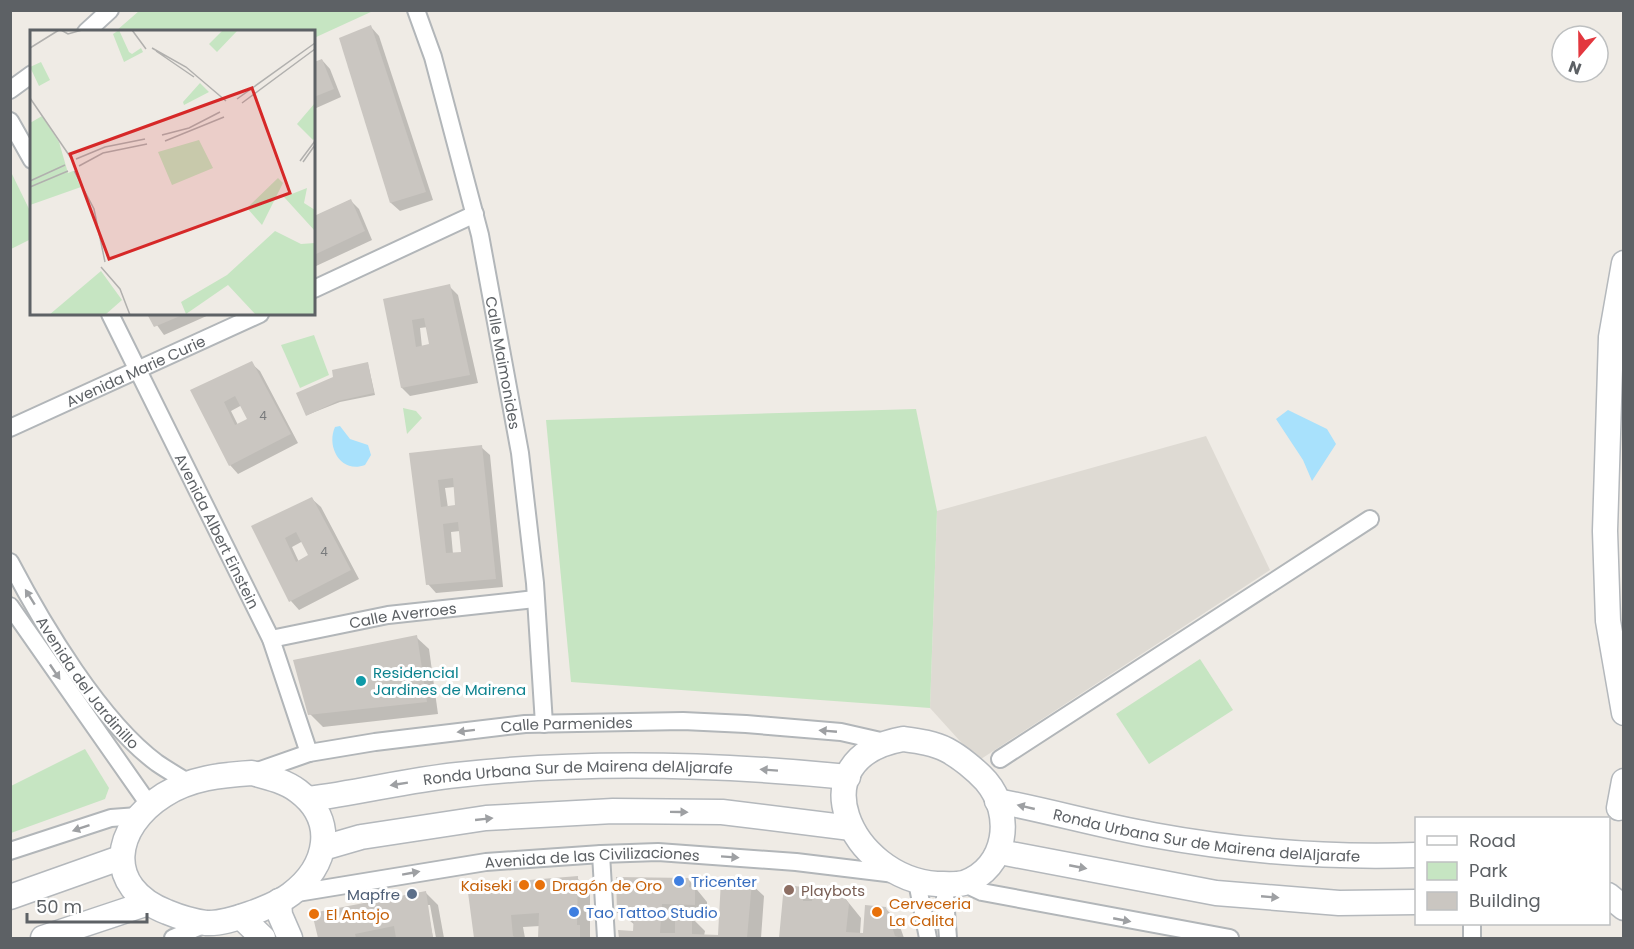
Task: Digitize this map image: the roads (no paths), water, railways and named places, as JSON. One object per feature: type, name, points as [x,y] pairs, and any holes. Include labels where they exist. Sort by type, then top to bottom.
[{"type":"street","points":[[88,30],[110,10]]},
{"type":"street","name":"Calle Maimonides","points":[[416,10],[433,57],[475,214],[520,453],[536,599],[544,724]]},
{"type":"street","points":[[10,90],[30,75]]},
{"type":"street","points":[[10,121],[30,156]]},
{"type":"street","points":[[315,289],[475,214]]},
{"type":"street","points":[[1623,263],[1611,338],[1615,445],[1605,531],[1608,621],[1623,713]]},
{"type":"street","name":"Avenida Albert Einstein","points":[[111,315],[271,639],[309,753]]},
{"type":"street","name":"Avenida Marie Curie","points":[[10,428],[258,315]]},
{"type":"street","points":[[1000,759],[1370,519]]},
{"type":"street","name":"Avenida del Jardinillo","points":[[10,562],[63,650],[113,720],[156,763],[189,783]]},
{"type":"street","name":"Calle Averroes","points":[[271,639],[388,615],[536,599]]},
{"type":"street","name":"Avenida del Jardinillo","points":[[10,606],[144,811]]},
{"type":"street","name":"Calle Parmenides","points":[[252,773],[309,753],[375,742],[544,724],[683,721],[746,724],[841,732],[885,742]]},
{"type":"street","points":[[948,939],[945,898],[955,884],[980,874],[1000,852],[1003,833],[998,801],[987,782],[946,749],[903,739],[885,742],[868,749],[856,761],[848,777],[844,794],[844,812],[851,828],[873,857],[907,878],[955,884],[982,892],[1230,939]]},
{"type":"street","name":"Ronda Urbana Sur de Mairena delAljarafe","points":[[308,800],[456,775],[613,764],[717,766],[848,777]]},
{"type":"street","points":[[10,851],[111,818],[144,811],[189,783],[218,775],[252,773],[286,784],[308,800],[321,817],[323,848],[312,872],[285,898],[241,917],[208,923],[173,939]]},
{"type":"street","points":[[1617,810],[1623,781]]},
{"type":"street","name":"Ronda Urbana Sur de Mairena delAljarafe","points":[[998,801],[1153,835],[1233,847],[1375,856],[1415,855]]},
{"type":"street","points":[[144,811],[126,836],[120,858],[124,875],[132,889],[148,903],[183,918],[208,923]]},
{"type":"street","points":[[323,848],[361,837],[486,818],[613,811],[722,812],[851,828]]},
{"type":"street","name":"Avenida de las Civilizaciones","points":[[285,898],[486,862],[658,852],[796,862],[907,878]]},
{"type":"street","points":[[1000,852],[1216,893],[1339,903],[1415,902]]},
{"type":"street","points":[[601,854],[606,939]]},
{"type":"street","points":[[10,897],[120,858]]},
{"type":"street","points":[[907,878],[928,939]]},
{"type":"street","points":[[1610,897],[1623,908]]},
{"type":"street","points":[[285,898],[280,915],[290,939]]},
{"type":"street","points":[[43,939],[148,903]]},
{"type":"street","points":[[241,917],[264,939]]},
{"type":"water","points":[[1288,410],[1327,429],[1336,444],[1312,481],[1303,460],[1276,419]]},
{"type":"water","points":[[340,426],[350,439],[368,445],[371,455],[365,465],[349,466],[338,457],[334,450],[333,435],[335,427]]},
{"type":"place","name":"Residencial Jardines de Mairena","points":[[361,681]]},
{"type":"place","name":"Tricenter","points":[[679,881]]},
{"type":"place","name":"Kaiseki","points":[[524,885]]},
{"type":"place","name":"Dragón de Oro","points":[[540,885]]},
{"type":"place","name":"Playbots","points":[[789,890]]},
{"type":"place","name":"Mapfre","points":[[412,894]]},
{"type":"place","name":"Tao Tattoo Studio","points":[[574,912]]},
{"type":"place","name":"Cerveceria La Calita","points":[[877,912]]},
{"type":"place","name":"El Antojo","points":[[314,914]]}]
